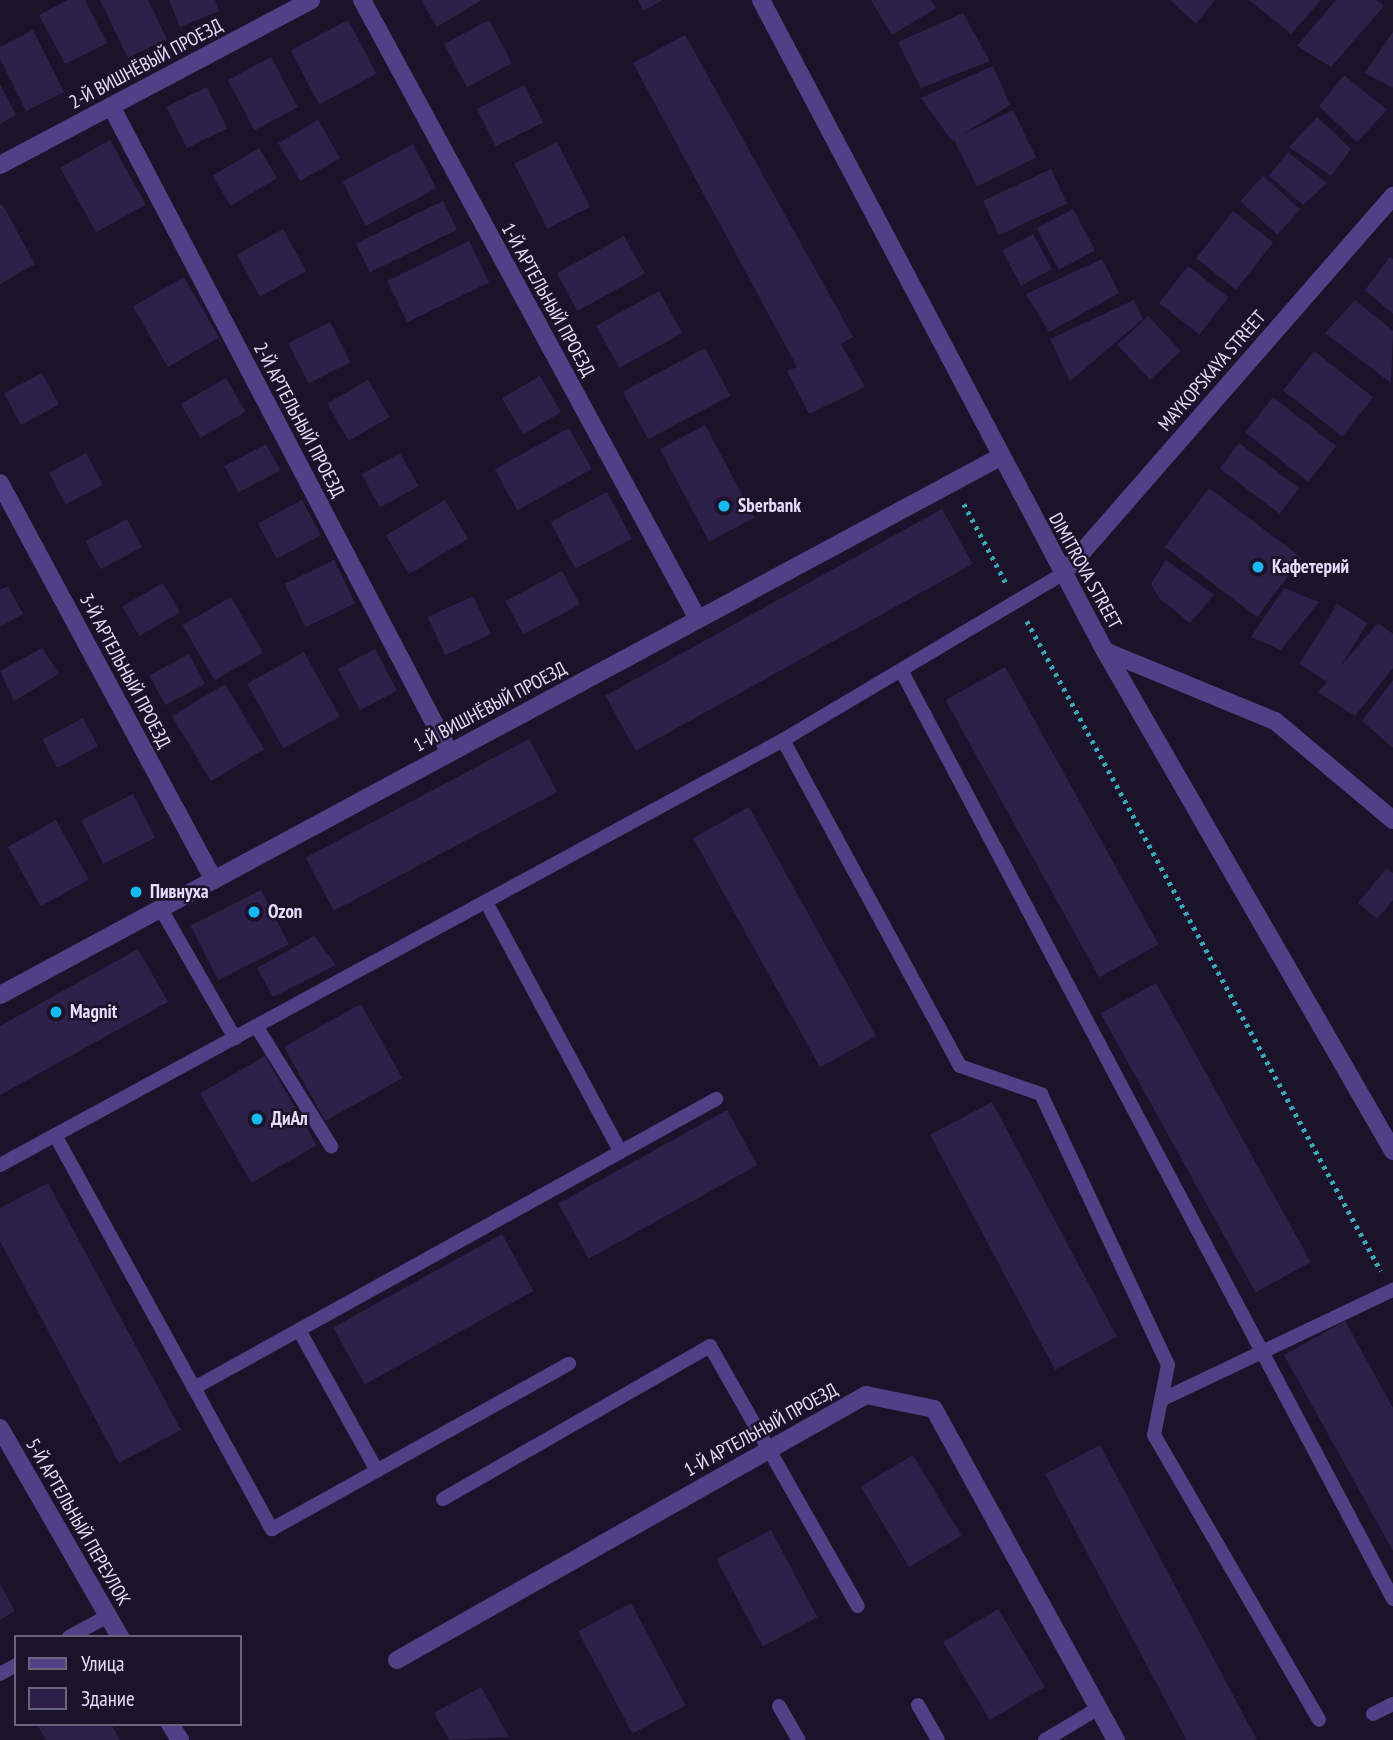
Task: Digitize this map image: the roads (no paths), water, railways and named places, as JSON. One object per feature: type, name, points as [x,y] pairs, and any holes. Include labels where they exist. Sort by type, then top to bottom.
[{"type":"street","name":"2-Й ВИШНЁВЫЙ ПРОЕЗД","points":[[0,165],[311,0]]},
{"type":"street","name":"1-Й АРТЕЛЬНЫЙ ПРОЕЗД","points":[[362,0],[698,619]]},
{"type":"street","name":"DIMITROVA STREET","points":[[761,0],[1000,457],[1105,651],[1393,1151]]},
{"type":"street","name":"2-Й АРТЕЛЬНЫЙ ПРОЕЗД","points":[[111,106],[450,752]]},
{"type":"street","name":"MAYKOPSKAYA STREET","points":[[1063,574],[1393,196]]},
{"type":"street","name":"1-Й ВИШНЁВЫЙ ПРОЕЗД","points":[[0,995],[1000,457]]},
{"type":"street","name":"3-Й АРТЕЛЬНЫЙ ПРОЕЗД","points":[[0,483],[214,880]]},
{"type":"street","points":[[1105,651],[1275,721],[1393,820]]},
{"type":"street","name":"1-Й АРТЕЛЬНЫЙ ПРОЕЗД","points":[[397,1660],[866,1395],[934,1409],[1116,1740]]},
{"type":"street","name":"5-Й АРТЕЛЬНЫЙ ПЕРЕУЛОК","points":[[0,1428],[119,1635]]},
{"type":"lane","points":[[0,1165],[783,740],[902,672],[1063,574]]},
{"type":"lane","points":[[902,672],[1393,1599]]},
{"type":"lane","points":[[783,740],[960,1066],[1041,1094],[1168,1366],[1154,1435],[1319,1720]]},
{"type":"lane","points":[[486,902],[620,1151]]},
{"type":"lane","points":[[161,909],[235,1038]]},
{"type":"lane","points":[[256,1026],[331,1146]]},
{"type":"lane","points":[[194,1388],[716,1099]]},
{"type":"lane","points":[[55,1136],[272,1529],[569,1364]]},
{"type":"lane","points":[[1163,1399],[1392,1291]]},
{"type":"lane","points":[[299,1330],[377,1471]]},
{"type":"lane","points":[[443,1499],[710,1346],[858,1606]]},
{"type":"lane","points":[[73,1635],[108,1616]]},
{"type":"lane","points":[[1373,1714],[1393,1704]]},
{"type":"lane","points":[[918,1705],[938,1740]]},
{"type":"lane","points":[[779,1706],[799,1740]]},
{"type":"lane","points":[[1045,1740],[1099,1708]]},
{"type":"place","name":"Sberbank","points":[[724,506]]},
{"type":"place","name":"Кафетерий","points":[[1258,567]]},
{"type":"place","name":"Пивнуха","points":[[136,892]]},
{"type":"place","name":"Ozon","points":[[254,912]]},
{"type":"place","name":"Magnit","points":[[56,1012]]},
{"type":"place","name":"ДиАл","points":[[257,1119]]}]
